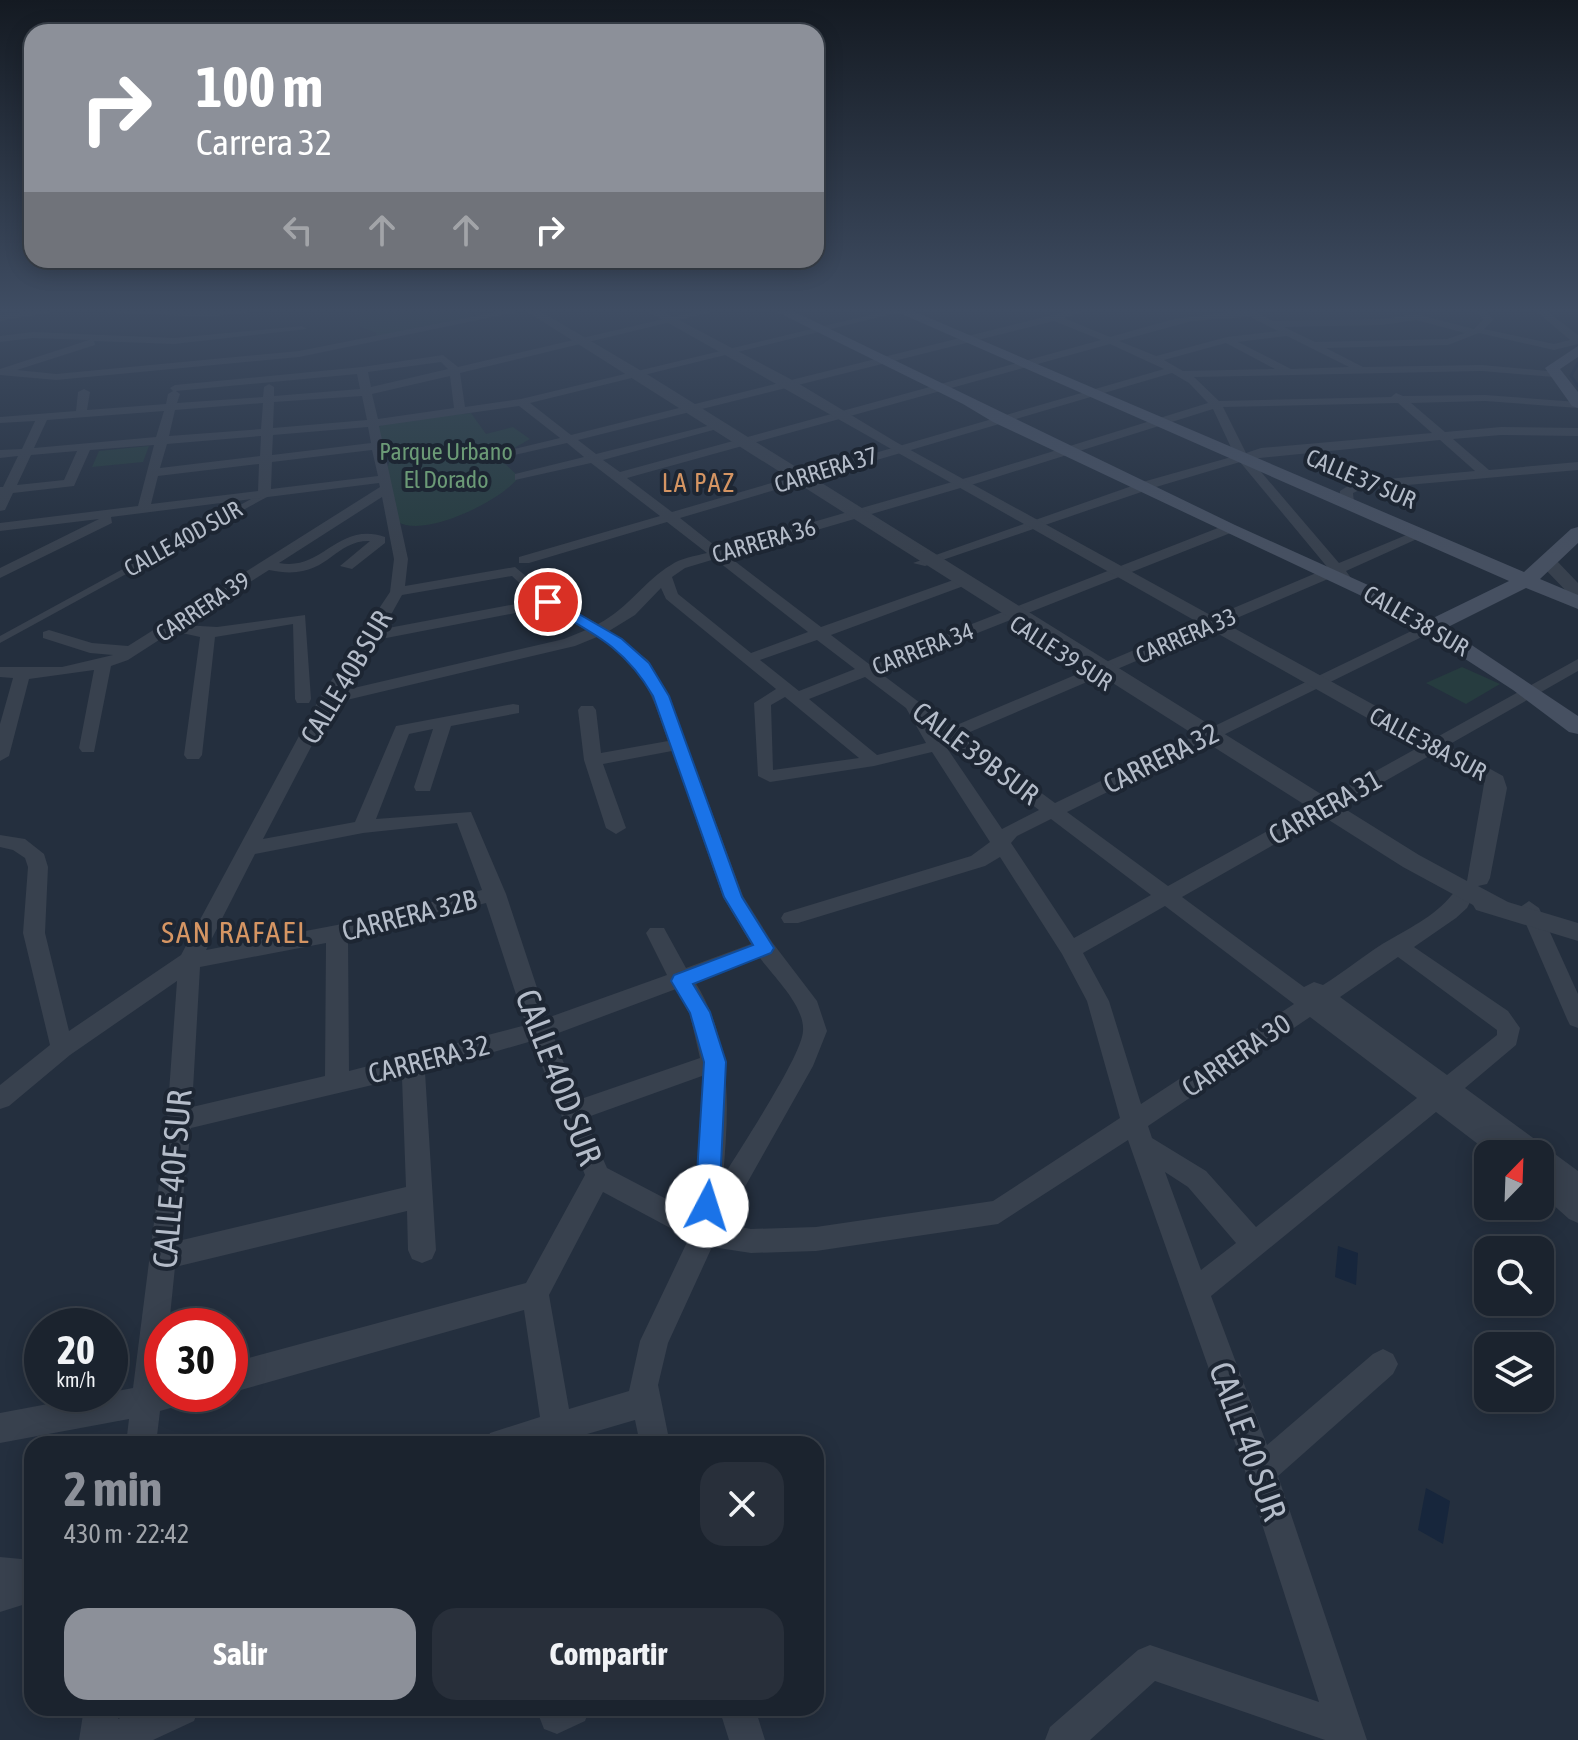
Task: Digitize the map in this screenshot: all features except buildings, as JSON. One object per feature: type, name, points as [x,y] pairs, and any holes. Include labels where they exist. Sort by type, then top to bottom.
[{"type":"main road","name":"CALLE 38 SUR","points":[[949,392],[1235,532],[1331,572],[1433,626],[1578,727]]},
{"type":"main road","name":"CALLE 37 SUR","points":[[1091,393],[1577,600]]},
{"type":"main road","name":"CARRERA 32","points":[[1433,626],[1527,580],[1549,563],[1578,533]]},
{"type":"street","points":[[81,413],[84,392]]},
{"type":"street","points":[[143,510],[174,392]]},
{"type":"street","name":"CALLE 40D SUR","points":[[0,640],[264,495],[269,392]]},
{"type":"street","points":[[0,420],[363,392]]},
{"type":"street","name":"CALLE 40B SUR","points":[[189,961],[327,699],[397,592],[401,559],[366,392]]},
{"type":"street","points":[[457,392],[460,411]]},
{"type":"street","points":[[0,454],[373,423],[521,402],[564,392]]},
{"type":"street","name":"CALLE 39 SUR","points":[[657,392],[1319,809],[1411,872],[1491,892],[1530,914],[1578,932]]},
{"type":"street","points":[[497,457],[767,392]]},
{"type":"street","name":"CALLE 38A SUR","points":[[803,392],[1437,745],[1495,781],[1496,788],[1463,886]]},
{"type":"street","points":[[617,477],[925,392]]},
{"type":"street","name":"CARRERA 37","points":[[397,592],[520,566],[669,517],[1094,392]]},
{"type":"street","points":[[1202,392],[1216,404],[1242,457],[1331,572]]},
{"type":"street","points":[[1391,392],[1484,472]]},
{"type":"street","name":"CARRERA 36","points":[[327,699],[569,643],[599,631],[641,602],[664,575],[680,565],[964,483],[1216,404],[1504,398],[1578,404]]},
{"type":"street","points":[[0,420],[12,402]]},
{"type":"street","name":"CALLE 39B SUR","points":[[521,402],[909,703]]},
{"type":"street","name":"CALLE 39 SUR","points":[[690,411],[711,429],[740,443]]},
{"type":"street","points":[[0,507],[4,490],[28,451],[43,416]]},
{"type":"street","points":[[152,473],[265,461],[375,442],[404,419]]},
{"type":"street","points":[[519,477],[711,429]]},
{"type":"street","points":[[925,562],[1146,486],[1261,452],[1440,435],[1529,430],[1578,432]]},
{"type":"street","points":[[4,490],[69,483],[85,447]]},
{"type":"street","points":[[1347,502],[1346,491],[1352,486],[1578,466]]},
{"type":"street","points":[[0,527],[386,483]]},
{"type":"street","name":"CARRERA 39","points":[[0,672],[22,675],[103,664],[136,650],[268,565],[386,483]]},
{"type":"street","name":"CALLE 40D SUR","points":[[0,574],[121,513]]},
{"type":"street","name":"CARRERA 34","points":[[792,694],[868,670],[1123,571],[1235,532]]},
{"type":"street","name":"CARRERA 33","points":[[792,694],[762,703],[766,774],[782,777],[874,761],[947,737],[1421,534]]},
{"type":"street","points":[[268,565],[300,569],[356,538],[374,536],[380,540],[347,566]]},
{"type":"street","points":[[1549,563],[1577,600]]},
{"type":"street","points":[[520,566],[548,602],[599,631],[642,663],[661,696],[733,897],[764,948],[809,1007],[815,1031],[805,1059],[769,1126],[705,1233],[654,1341],[643,1385],[653,1436]]},
{"type":"street","points":[[664,575],[665,587],[671,596],[874,761]]},
{"type":"street","points":[[749,659],[959,583]]},
{"type":"street","points":[[371,636],[548,602]]},
{"type":"street","points":[[173,626],[182,631],[208,632],[300,618],[303,699]]},
{"type":"street","name":"CARRERA 32","points":[[791,918],[978,861],[1001,844],[1010,832],[1433,626]]},
{"type":"street","points":[[193,755],[208,632]]},
{"type":"street","points":[[49,635],[90,648],[136,650]]},
{"type":"street","points":[[88,748],[103,664]]},
{"type":"street","name":"CARRERA 31","points":[[1071,950],[1578,664]]},
{"type":"street","points":[[0,756],[22,675]]},
{"type":"street","name":"CALLE 40 SUR","points":[[909,703],[947,737],[1001,844],[1071,950],[1098,1001],[1137,1133],[1261,1471],[1346,1734]]},
{"type":"street","points":[[250,848],[363,827],[402,730],[513,709]]},
{"type":"street","points":[[587,710],[593,760],[616,828]]},
{"type":"street","points":[[423,787],[444,721]]},
{"type":"street","name":"CALLE 39B SUR","points":[[947,737],[1058,809],[1442,1093]]},
{"type":"street","points":[[593,760],[677,745]]},
{"type":"street","name":"CALLE 40D SUR","points":[[363,827],[464,816],[496,894],[537,1031],[598,1176],[535,1294]]},
{"type":"street","points":[[0,841],[18,844],[34,854],[38,867],[34,933],[62,1048]]},
{"type":"street","name":"CALLE 39 SUR","points":[[1463,886],[1499,908],[1578,921]]},
{"type":"street","name":"CARRERA 30","points":[[705,1233],[751,1241],[816,1239],[998,1212],[1137,1133],[1316,1001],[1396,945],[1449,913],[1463,886]]},
{"type":"street","name":"CARRERA 32B","points":[[0,1099],[62,1048],[189,961],[337,933],[496,894]]},
{"type":"street","points":[[1530,914],[1578,1019]]},
{"type":"street","points":[[337,933],[337,1082]]},
{"type":"street","points":[[657,933],[700,1012],[715,1062],[705,1233]]},
{"type":"street","points":[[1194,1293],[1508,1039],[1509,1028],[1500,1017],[1396,945]]},
{"type":"street","name":"CARRERA 32","points":[[179,1120],[413,1066],[537,1031],[681,981],[764,948]]},
{"type":"street","name":"CALLE 40F SUR","points":[[163,1308],[189,961]]},
{"type":"street","points":[[570,1113],[715,1062]]},
{"type":"street","points":[[413,1066],[422,1250]]},
{"type":"street","points":[[1442,1093],[1494,1140]]},
{"type":"street","points":[[1442,1093],[1516,1140]]},
{"type":"street","points":[[1137,1133],[1197,1179],[1254,1244]]},
{"type":"street","points":[[1554,1167],[1578,1186]]},
{"type":"street","points":[[598,1176],[705,1233]]},
{"type":"street","points":[[1554,1189],[1578,1211]]},
{"type":"street","points":[[165,1257],[419,1196]]},
{"type":"street","points":[[248,1373],[535,1294],[557,1427]]},
{"type":"street","points":[[1261,1471],[1383,1364]]},
{"type":"street","points":[[0,1428],[144,1400]]},
{"type":"street","points":[[527,1436],[644,1402]]},
{"type":"street","name":"CALLE 40F SUR","points":[[144,1436],[154,1412]]},
{"type":"street","points":[[0,1574],[24,1576]]},
{"type":"street","points":[[0,1595],[24,1588]]},
{"type":"street","points":[[1063,1740],[1150,1662],[1346,1734]]},
{"type":"street","points":[[97,1740],[101,1716]]},
{"type":"street","points":[[114,1740],[164,1716]]},
{"type":"street","points":[[740,1716],[747,1740]]},
{"type":"green space","name":"Parque Urbano El Dorado","points":[[471,413],[486,434],[513,427],[530,439],[498,457],[519,477],[496,496],[462,514],[426,525],[410,526],[398,522],[384,479],[392,453],[374,430],[388,421]]},
{"type":"green space","points":[[149,446],[143,462],[92,467],[99,451]]},
{"type":"green space","points":[[1462,667],[1500,684],[1466,704],[1426,683]]},
{"type":"water","points":[[1338,1246],[1358,1253],[1356,1285],[1335,1277]]},
{"type":"water","points":[[1426,1488],[1450,1501],[1443,1544],[1418,1530]]},
{"type":"district","name":"LA PAZ","points":[[699,483]]},
{"type":"district","name":"SAN RAFAEL","points":[[236,933]]},
{"type":"route","points":[[548,602],[617,642],[642,663],[661,696],[701,815],[733,897],[764,948],[681,981],[700,1012],[715,1062],[707,1206]]}]
